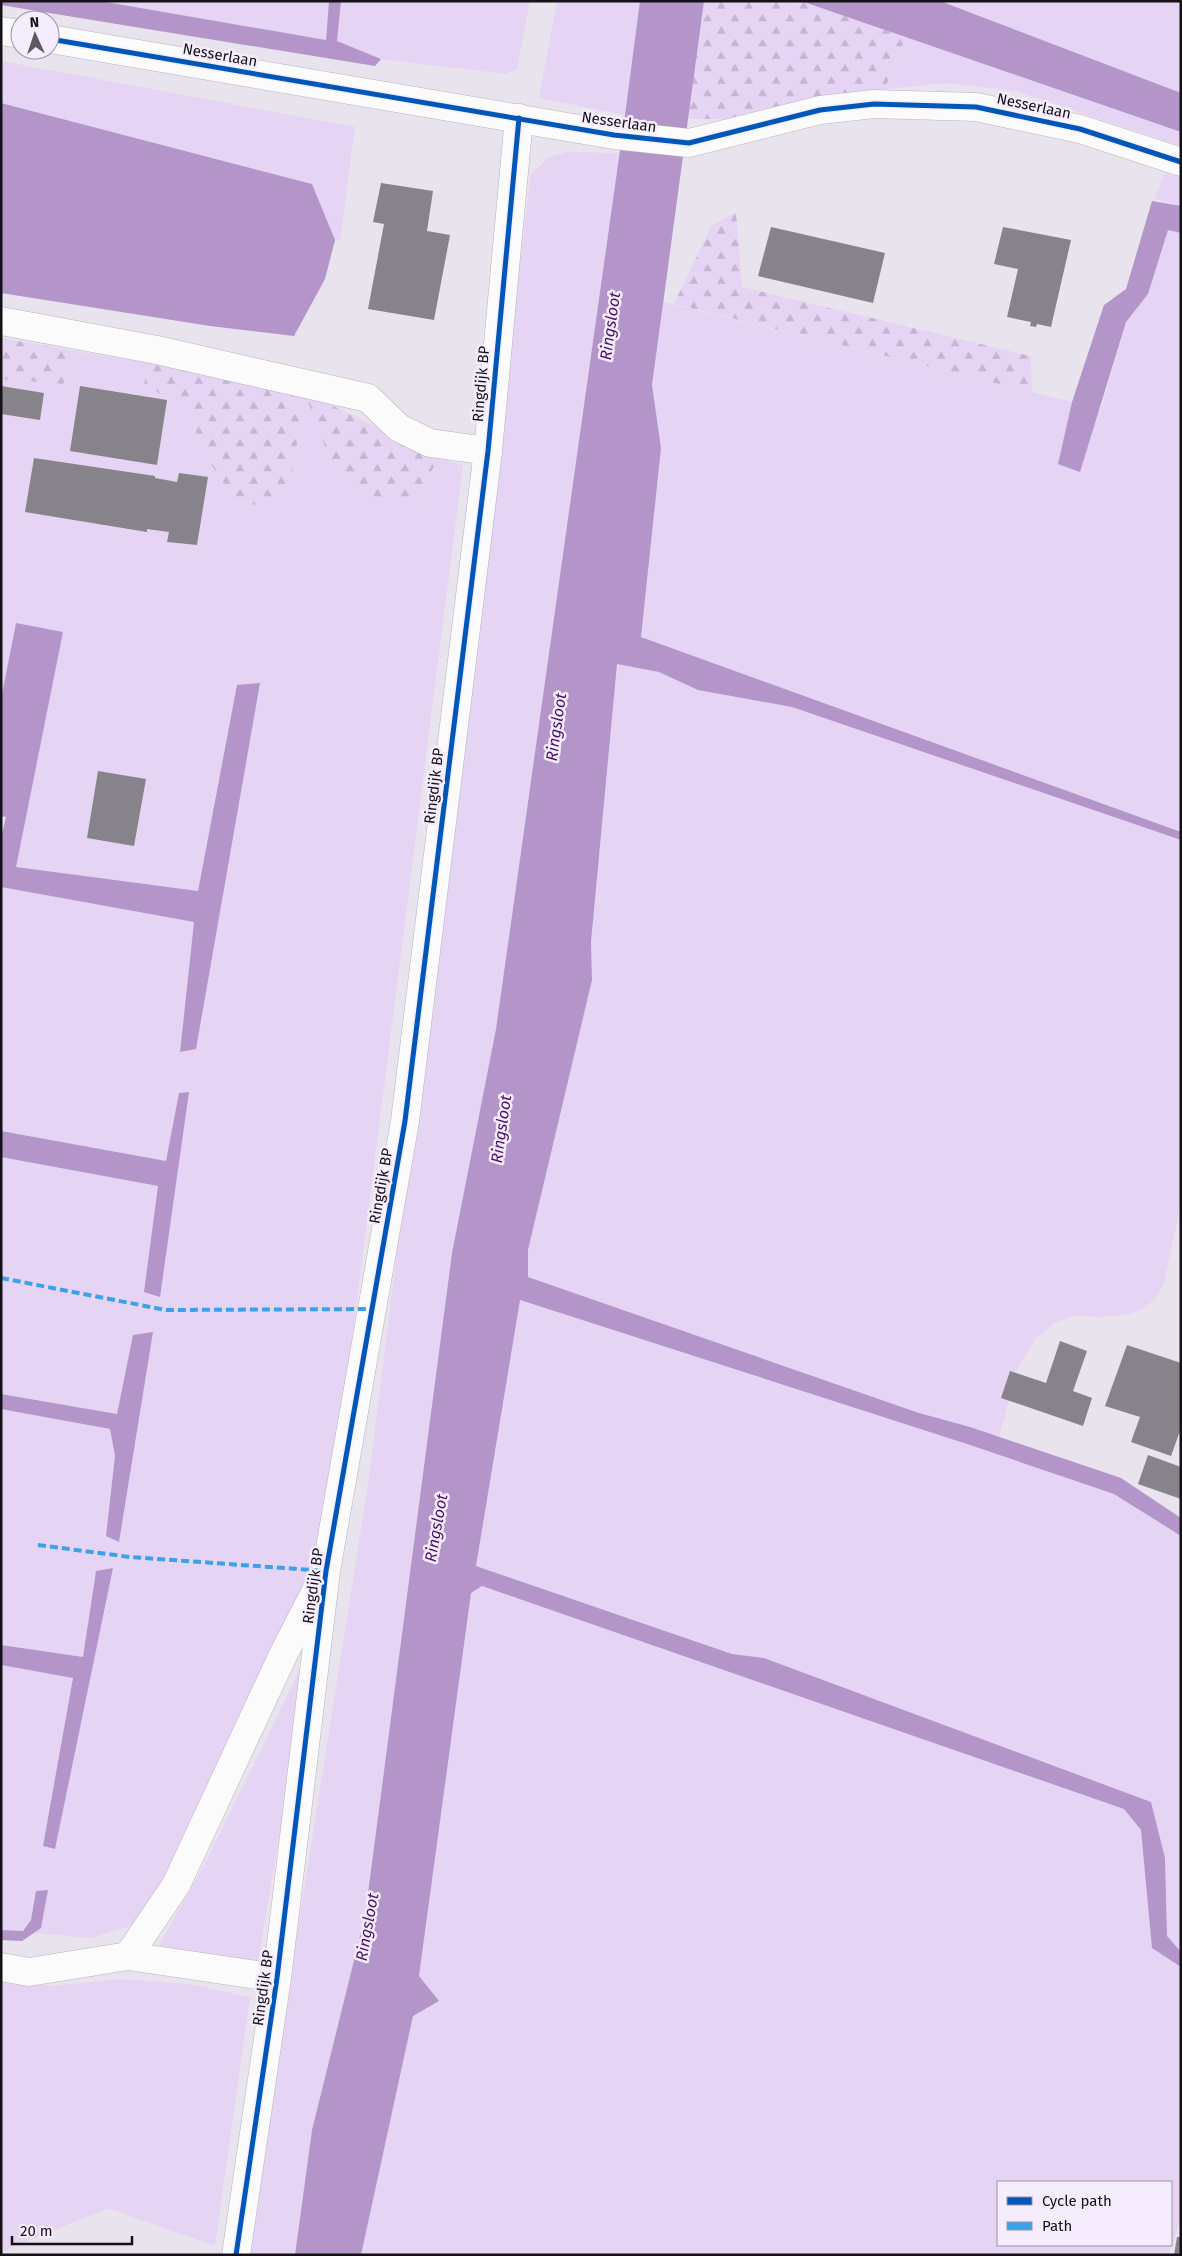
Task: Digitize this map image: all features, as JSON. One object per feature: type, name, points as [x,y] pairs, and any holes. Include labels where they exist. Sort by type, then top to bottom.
[{"type":"street","name":"Nesserlaan","points":[[60,41],[614,135],[689,143],[820,110],[874,104],[976,108],[1080,129],[1181,162]]},
{"type":"street","name":"Ringdijk BP","points":[[236,2255],[278,1978],[326,1571],[405,1121],[488,452],[519,118]]},
{"type":"street","points":[[1,321],[157,350],[368,398],[399,428],[430,442],[488,452]]},
{"type":"street","name":"Ringdijk BP","points":[[128,1956],[176,1885],[283,1655],[326,1571]]},
{"type":"street","name":"Ringdijk BP","points":[[1,1967],[29,1972],[128,1956],[278,1978]]},
{"type":"green space","points":[[100,1],[329,1],[326,40]]},
{"type":"green space","points":[[341,1],[530,1],[517,69],[506,74],[381,59],[337,41]]},
{"type":"green space","points":[[557,1],[640,1],[625,115],[539,98]]},
{"type":"green space","points":[[704,1],[801,1],[906,37],[885,89],[849,93],[728,119],[686,119]]},
{"type":"green space","points":[[940,1],[1181,1],[1181,93]]},
{"type":"green space","points":[[906,37],[1181,132],[1181,146],[1016,91],[947,83],[885,89]]},
{"type":"green space","points":[[1,61],[355,127],[340,241],[335,240],[312,184],[1,103]]},
{"type":"green space","points":[[567,152],[620,153],[496,1029],[452,1253],[365,1916],[312,2130],[295,2255],[259,2255],[247,2252],[369,1478],[531,174],[549,157]]},
{"type":"green space","points":[[1165,173],[1181,178],[1181,206],[1155,199]]},
{"type":"green space","points":[[736,212],[742,287],[1031,356],[1032,392],[674,304],[711,226]]},
{"type":"green space","points":[[1168,230],[1181,233],[1181,832],[641,637],[661,448],[652,385],[663,302],[1072,402],[1058,463],[1101,409],[1126,322],[1148,294]]},
{"type":"green space","points":[[1,338],[81,352],[63,384],[1,379]]},
{"type":"green space","points":[[81,352],[148,363],[144,384],[191,412],[202,451],[292,472],[305,392],[415,499],[439,458],[463,465],[323,1567],[147,1911],[130,1926],[91,1938],[34,1933],[41,1928],[36,1891],[31,1920],[22,1931],[1,1930],[1,1665],[73,1678],[43,1846],[54,1849],[113,1568],[96,1571],[83,1657],[1,1645],[1,1409],[110,1429],[115,1456],[106,1536],[153,1332],[133,1335],[117,1414],[1,1394],[1,1157],[158,1186],[144,1291],[189,1092],[179,1093],[166,1161],[1,1131],[1,887],[194,922],[180,1051],[196,1049],[237,685],[198,891],[15,867],[63,632],[16,624],[1,699],[1,379],[63,384]]},
{"type":"green space","points":[[148,363],[305,392],[439,458],[415,499],[372,503],[332,465],[305,394],[292,472],[274,504],[238,505],[202,451],[190,412],[144,384]]},
{"type":"green space","points":[[617,664],[659,672],[698,690],[792,707],[1181,840],[1181,1203],[1164,1283],[1155,1299],[1143,1309],[1130,1314],[1102,1317],[1074,1316],[1056,1322],[1036,1338],[1017,1370],[999,1437],[919,1413],[528,1277],[528,1250],[592,980],[591,942]]},
{"type":"green space","points":[[519,1300],[967,1444],[1114,1494],[1181,1536],[1181,1952],[1167,1936],[1165,1858],[1151,1802],[764,1658],[732,1654],[476,1566]]},
{"type":"green space","points":[[482,1586],[1124,1809],[1141,1830],[1152,1948],[1181,1967],[1181,2220],[1172,2244],[1172,2181],[997,2181],[997,2246],[1171,2246],[1168,2255],[361,2255],[413,2016],[439,2001],[419,1977],[471,1593]]},
{"type":"green space","points":[[311,1647],[258,1962],[156,1951],[208,1858]]},
{"type":"green space","points":[[119,1979],[189,1984],[250,1997],[215,2246],[108,2208],[1,2252],[1,1980],[53,1986]]},
{"type":"water","points":[[1,1],[100,1],[326,40],[329,1],[341,1],[337,41],[381,59],[375,66],[60,15],[60,10],[32,10],[1,5]]},
{"type":"water","name":"Ringsloot","points":[[640,1],[704,1],[652,385],[661,448],[641,637],[1181,832],[1181,840],[792,707],[698,690],[659,672],[617,664],[591,942],[592,980],[528,1250],[528,1277],[919,1413],[970,1427],[1121,1478],[1181,1518],[1181,1536],[1114,1494],[967,1444],[520,1300],[476,1566],[732,1654],[764,1658],[1151,1802],[1165,1858],[1167,1936],[1181,1952],[1181,1967],[1152,1948],[1141,1830],[1124,1809],[482,1586],[471,1593],[419,1976],[439,2001],[413,2016],[361,2255],[295,2255],[312,2130],[365,1916],[452,1253],[496,1029]]},
{"type":"water","points":[[801,1],[940,1],[1181,93],[1181,132]]},
{"type":"water","points":[[1,103],[312,184],[335,240],[325,279],[294,336],[210,326],[1,293]]},
{"type":"water","points":[[1152,201],[1181,206],[1181,233],[1168,230],[1148,294],[1126,322],[1080,472],[1058,464],[1072,402],[1104,305],[1126,289]]},
{"type":"water","points":[[16,623],[63,632],[16,867],[198,891],[237,685],[260,683],[196,1049],[180,1052],[194,922],[1,887],[1,839],[6,817],[1,816],[1,699]]},
{"type":"water","points":[[189,1092],[160,1297],[144,1292],[158,1186],[1,1157],[1,1131],[166,1161],[179,1093]]},
{"type":"water","points":[[153,1332],[119,1542],[106,1536],[115,1456],[110,1429],[1,1409],[1,1394],[117,1414],[133,1335]]},
{"type":"water","points":[[113,1568],[55,1849],[43,1846],[73,1678],[1,1665],[1,1645],[83,1657],[96,1571]]},
{"type":"water","points":[[48,1890],[41,1928],[22,1941],[1,1940],[1,1930],[23,1931],[31,1920],[36,1891]]},
{"type":"building","points":[[381,183],[433,191],[427,231],[450,235],[434,320],[368,309],[384,224],[373,222]]},
{"type":"building","points":[[771,227],[885,253],[873,303],[758,276]]},
{"type":"building","points":[[1003,227],[1071,240],[1051,327],[1037,324],[1036,327],[1030,326],[1031,322],[1007,317],[1018,269],[994,264]]},
{"type":"building","points":[[1,386],[44,393],[40,420],[1,414]]},
{"type":"building","points":[[80,386],[167,400],[157,465],[70,451]]},
{"type":"building","points":[[34,458],[155,476],[155,478],[177,482],[179,473],[208,477],[197,545],[167,542],[169,532],[147,529],[147,532],[25,512]]},
{"type":"building","points":[[98,771],[146,779],[134,846],[87,838]]},
{"type":"building","points":[[1060,1341],[1087,1351],[1073,1391],[1092,1398],[1083,1426],[1001,1398],[1010,1371],[1046,1383]]},
{"type":"building","points":[[1127,1345],[1181,1363],[1181,1428],[1171,1456],[1131,1442],[1140,1417],[1105,1406]]},
{"type":"building","points":[[1148,1455],[1181,1467],[1181,1499],[1138,1484]]},
{"type":"building","points":[[1177,2237],[1181,2237],[1181,2255],[1174,2255]]},
{"type":"marked path","points":[[1,1278],[166,1310],[372,1309]]},
{"type":"marked path","points":[[38,1545],[130,1557],[326,1571]]},
{"type":"cycle path","points":[[60,41],[614,135],[689,143],[820,110],[874,104],[976,107],[1080,129],[1181,162]]},
{"type":"cycle path","points":[[236,2255],[277,1978],[326,1571],[405,1121],[488,451],[519,118]]}]
